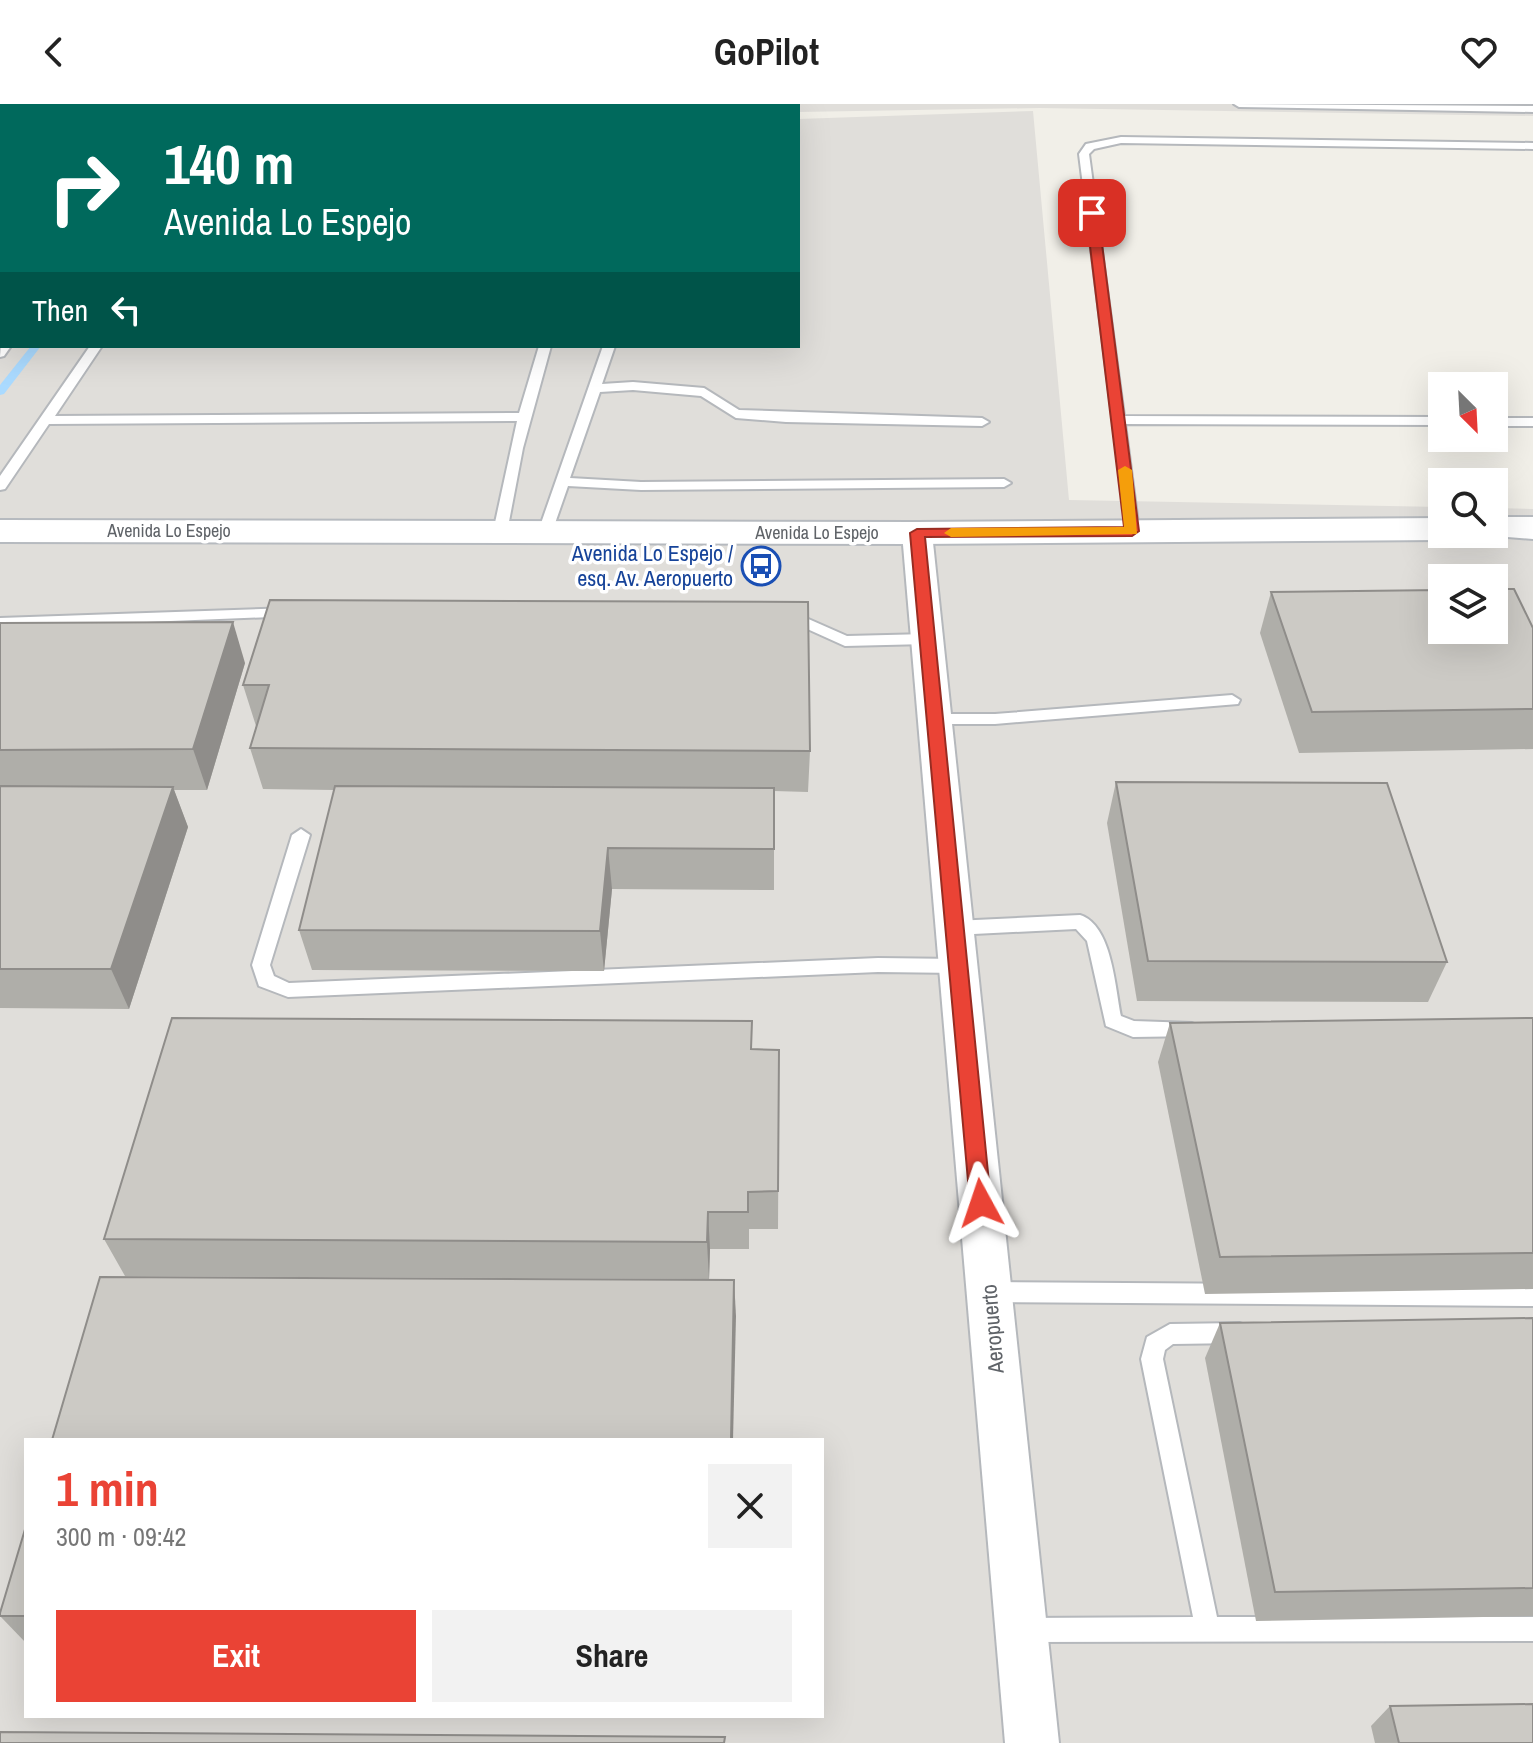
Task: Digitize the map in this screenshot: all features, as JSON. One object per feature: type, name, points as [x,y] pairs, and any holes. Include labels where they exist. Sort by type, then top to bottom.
[{"type":"main road","points":[[1508,528],[1533,528]]},
{"type":"main road","name":"Avenida Lo Espejo","points":[[0,531],[917,533],[1428,529]]},
{"type":"street","name":"Aeropuerto","points":[[917,533],[1032,1743]]},
{"type":"lane","points":[[1239,104],[1533,109]]},
{"type":"lane","points":[[1132,531],[1084,154],[1090,146],[1121,140],[1533,146]]},
{"type":"lane","points":[[0,486],[95,348]]},
{"type":"lane","points":[[500,532],[525,417],[544,348]]},
{"type":"lane","points":[[545,532],[608,348]]},
{"type":"lane","points":[[594,389],[633,386],[704,392],[736,414],[982,422]]},
{"type":"lane","points":[[46,420],[525,417]]},
{"type":"lane","points":[[1118,420],[1428,421]]},
{"type":"lane","points":[[1508,422],[1533,422]]},
{"type":"lane","points":[[562,482],[641,486],[1004,483]]},
{"type":"lane","points":[[774,611],[800,619],[819,631],[845,641],[927,639]]},
{"type":"lane","points":[[0,623],[304,612]]},
{"type":"lane","points":[[935,719],[995,719],[1232,700]]},
{"type":"lane","points":[[301,835],[261,965],[266,981],[288,990],[878,965],[1080,922],[1096,938],[1113,1021],[1133,1029],[1207,1031]]},
{"type":"lane","points":[[989,1292],[1533,1296]]},
{"type":"lane","points":[[1207,1628],[1152,1359],[1155,1344],[1170,1334],[1264,1333]]},
{"type":"lane","points":[[1021,1630],[1533,1629]]},
{"type":"shaded area","points":[[800,104],[1533,104],[1533,116],[1039,108],[800,112]]},
{"type":"shaded area","points":[[1033,111],[1069,500],[1428,507],[1428,548],[1508,548],[1508,508],[1533,509],[1533,1743],[0,1743],[0,348],[800,348],[800,119]]},
{"type":"building","points":[[1508,589],[1514,589],[1533,628],[1533,709],[1312,712],[1271,592],[1428,590],[1428,644],[1508,644]]},
{"type":"building","points":[[270,600],[808,602],[810,751],[250,748],[269,685],[243,685]]},
{"type":"building","points":[[233,622],[193,749],[0,750],[0,623]]},
{"type":"building","points":[[1116,782],[1387,783],[1447,962],[1148,961]]},
{"type":"building","points":[[0,786],[173,787],[111,969],[0,969]]},
{"type":"building","points":[[335,786],[774,788],[774,849],[608,848],[600,931],[299,930]]},
{"type":"building","points":[[172,1018],[752,1021],[751,1049],[779,1050],[778,1191],[748,1192],[748,1212],[708,1212],[707,1242],[104,1239]]},
{"type":"building","points":[[1533,1018],[1533,1253],[1220,1257],[1170,1023]]},
{"type":"building","points":[[100,1277],[734,1280],[731,1438],[53,1438]]},
{"type":"building","points":[[1533,1318],[1533,1588],[1275,1592],[1220,1323]]},
{"type":"building","points":[[24,1533],[24,1616],[0,1616]]},
{"type":"building","points":[[1533,1704],[1533,1743],[1399,1743],[1390,1706]]},
{"type":"building","points":[[0,1732],[725,1737],[724,1743],[0,1743]]},
{"type":"waterway","points":[[0,392],[34,348]]},
{"type":"slow traffic","points":[[951,533],[1132,531],[1125,470]]},
{"type":"place","name":"Avenida Lo Espejo / esq. Av. Aeropuerto","points":[[761,566]]},
{"type":"route","points":[[981,1203],[917,533],[1132,531],[1092,213]]}]
